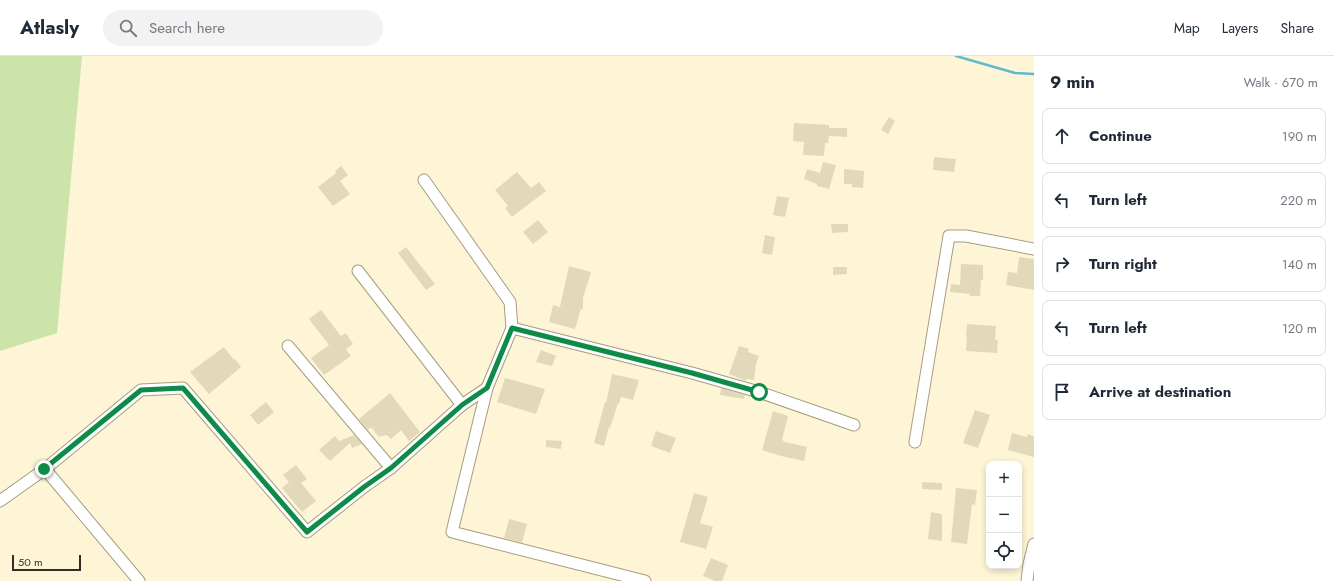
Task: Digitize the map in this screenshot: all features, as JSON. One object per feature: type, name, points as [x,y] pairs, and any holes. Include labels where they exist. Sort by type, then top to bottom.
[{"type":"street","points":[[424,180],[510,302],[512,328],[487,388],[452,532],[645,581]]},
{"type":"street","points":[[915,442],[949,236],[966,236],[1034,249]]},
{"type":"street","points":[[358,271],[462,405]]},
{"type":"street","points":[[512,328],[692,373],[759,392],[854,425]]},
{"type":"street","points":[[288,346],[391,468]]},
{"type":"street","points":[[0,501],[44,469],[141,390],[183,388],[307,532],[364,487],[391,468],[462,405],[487,388]]},
{"type":"street","points":[[44,469],[139,581]]},
{"type":"street","points":[[1027,581],[1034,544]]},
{"type":"green space","points":[[0,56],[82,56],[57,333],[0,351]]},
{"type":"building","points":[[889,117],[895,121],[888,134],[881,130]]},
{"type":"building","points":[[794,123],[829,125],[829,128],[847,128],[847,137],[829,136],[828,143],[825,143],[824,156],[803,155],[804,142],[793,141]]},
{"type":"building","points":[[934,157],[956,159],[954,172],[933,170]]},
{"type":"building","points":[[823,162],[836,165],[829,189],[817,186],[817,184],[804,179],[807,169],[820,173]]},
{"type":"building","points":[[341,166],[348,175],[340,181],[350,194],[333,206],[318,187],[336,173],[335,171]]},
{"type":"building","points":[[844,169],[864,171],[863,188],[852,187],[852,184],[844,184]]},
{"type":"building","points":[[517,172],[531,188],[539,182],[546,191],[512,217],[505,208],[508,206],[495,190]]},
{"type":"building","points":[[777,196],[789,198],[785,217],[773,215]]},
{"type":"building","points":[[538,220],[548,232],[533,244],[523,232]]},
{"type":"building","points":[[831,224],[848,224],[848,232],[832,233]]},
{"type":"building","points":[[765,235],[775,237],[772,255],[762,253]]},
{"type":"building","points":[[406,247],[435,284],[426,290],[398,253]]},
{"type":"building","points":[[1019,257],[1034,259],[1034,290],[1006,285],[1008,272],[1017,273]]},
{"type":"building","points":[[961,264],[983,265],[983,280],[981,280],[980,296],[970,296],[970,294],[950,292],[951,284],[960,285]]},
{"type":"building","points":[[569,266],[591,272],[583,298],[583,309],[581,309],[575,329],[549,322],[553,305],[560,307]]},
{"type":"building","points":[[833,267],[847,267],[847,274],[833,275]]},
{"type":"building","points":[[321,310],[341,336],[346,333],[353,344],[346,349],[351,356],[324,375],[311,358],[329,345],[309,319]]},
{"type":"building","points":[[967,324],[996,326],[995,340],[998,340],[997,353],[966,351]]},
{"type":"building","points":[[739,346],[749,349],[748,352],[759,356],[756,364],[754,380],[746,379],[746,381],[729,374]]},
{"type":"building","points":[[224,347],[241,367],[209,394],[190,372]]},
{"type":"building","points":[[541,350],[556,356],[552,366],[536,362]]},
{"type":"building","points":[[612,374],[639,380],[633,400],[621,397],[610,428],[609,427],[604,446],[594,443],[605,402],[606,403]]},
{"type":"building","points":[[505,378],[545,389],[536,414],[497,402]]},
{"type":"building","points":[[721,388],[745,395],[744,399],[720,395]]},
{"type":"building","points":[[390,393],[420,432],[409,441],[401,430],[391,439],[387,435],[379,437],[371,427],[368,430],[359,419]]},
{"type":"building","points":[[266,402],[274,412],[258,425],[250,415]]},
{"type":"building","points":[[975,410],[990,415],[978,448],[963,443]]},
{"type":"building","points":[[773,411],[788,416],[782,440],[807,447],[804,461],[762,450]]},
{"type":"building","points":[[656,431],[676,438],[670,453],[651,446]]},
{"type":"building","points":[[1012,433],[1027,437],[1028,434],[1034,436],[1034,457],[1008,450]]},
{"type":"building","points":[[354,435],[362,444],[352,448],[350,443],[330,461],[319,450],[335,436],[339,441]]},
{"type":"building","points":[[546,440],[562,441],[561,449],[546,447]]},
{"type":"building","points":[[296,465],[307,479],[301,483],[316,501],[302,512],[282,488],[289,482],[283,475]]},
{"type":"building","points":[[922,482],[942,483],[942,490],[922,489]]},
{"type":"building","points":[[956,488],[977,490],[975,505],[972,504],[967,544],[951,542]]},
{"type":"building","points":[[694,493],[708,497],[700,523],[713,527],[706,549],[680,542]]},
{"type":"building","points":[[931,512],[942,514],[942,541],[928,539]]},
{"type":"building","points":[[509,519],[527,524],[522,543],[504,538]]},
{"type":"building","points":[[711,558],[728,565],[722,581],[715,581],[703,576]]},
{"type":"waterway","points":[[956,56],[1015,73],[1034,74]]},
{"type":"route","points":[[44,469],[141,390],[183,388],[307,532],[364,487],[391,468],[462,405],[487,388],[512,328],[692,373],[759,392]]}]
